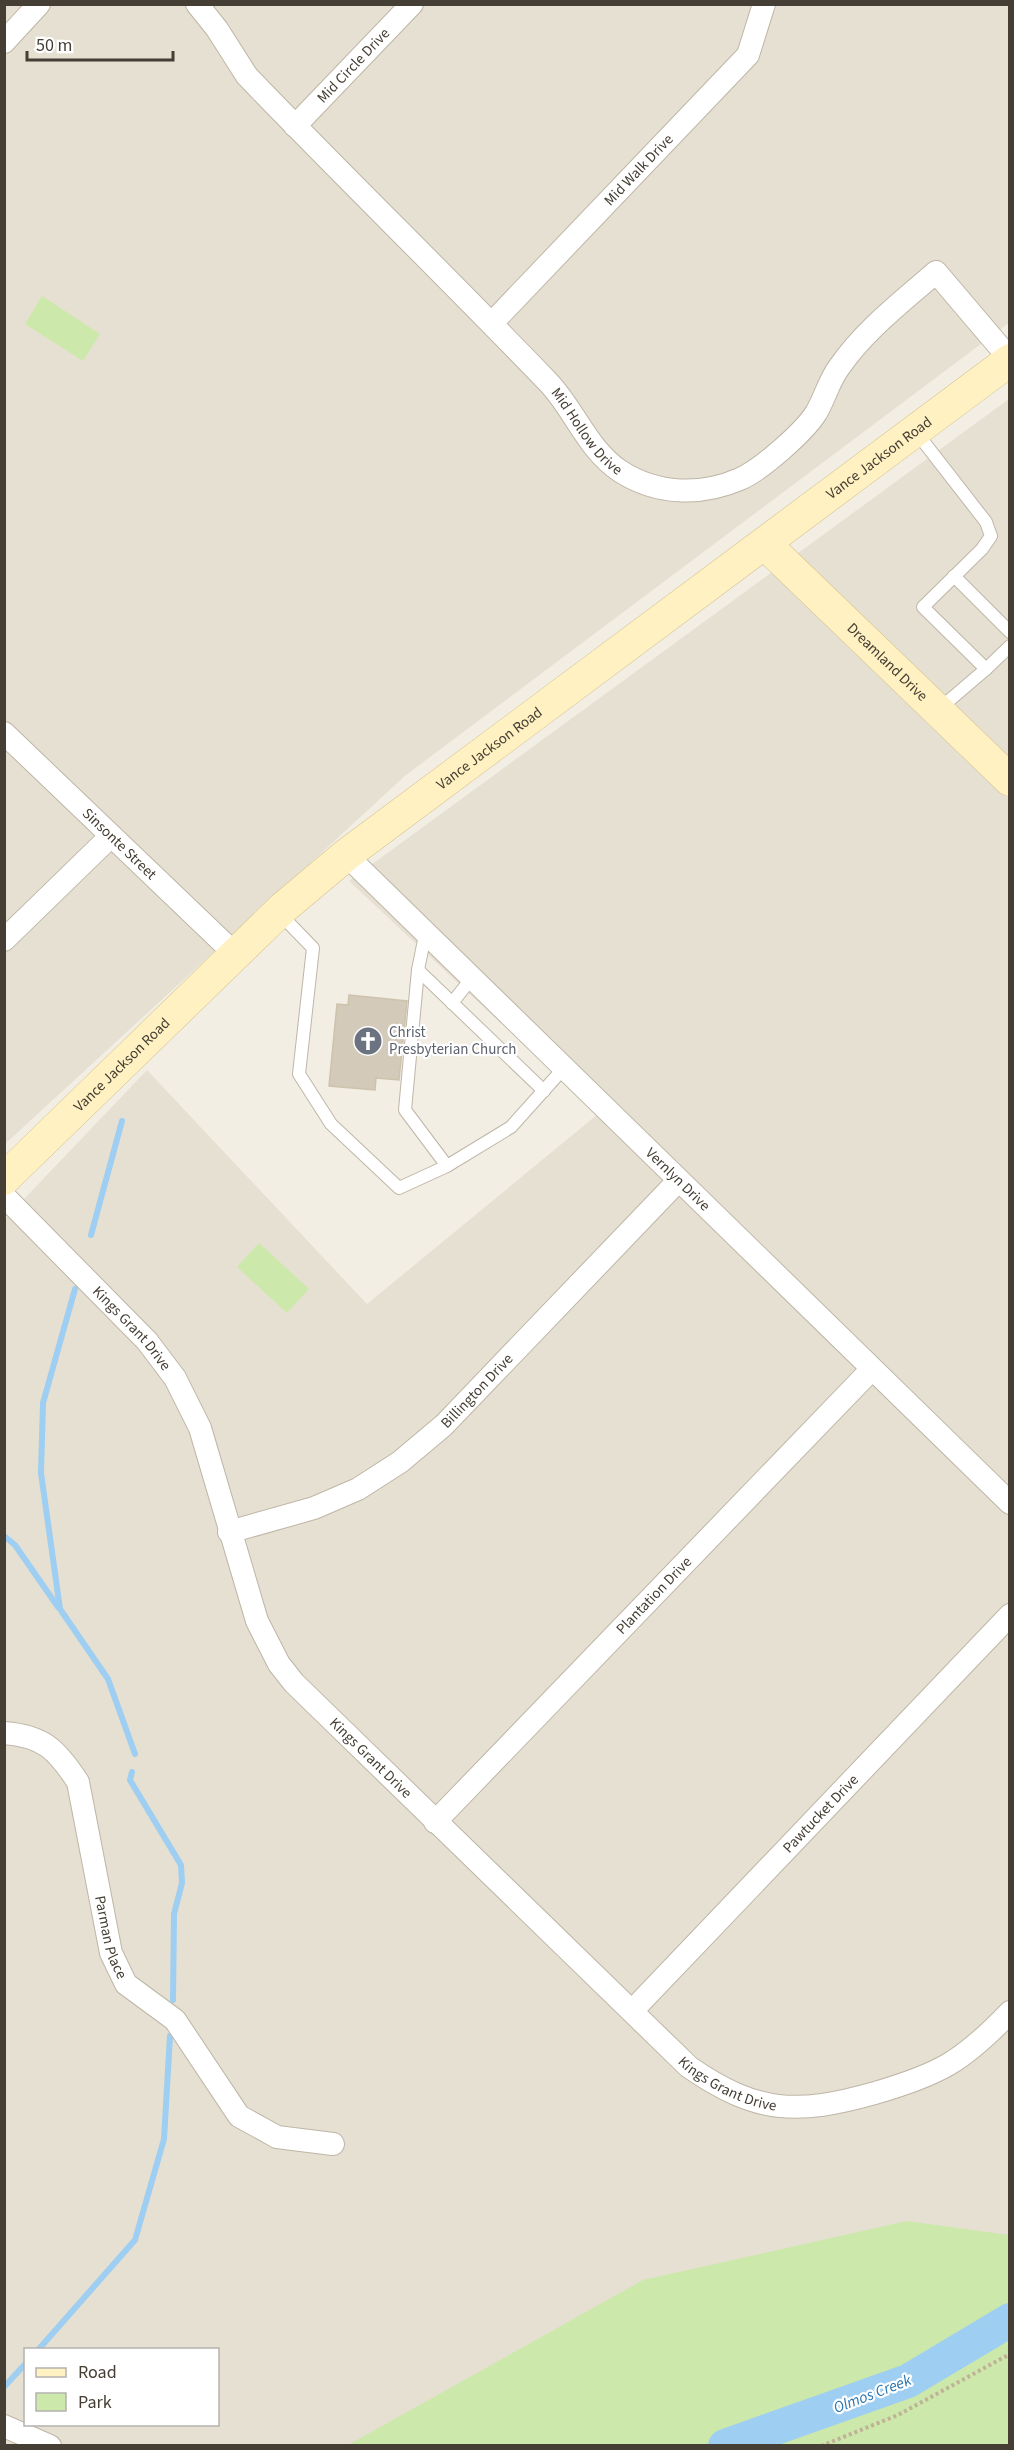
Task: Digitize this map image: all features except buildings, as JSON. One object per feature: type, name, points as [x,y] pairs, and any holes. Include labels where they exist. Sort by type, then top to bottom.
[{"type":"main road","name":"Vance Jackson Road","points":[[4,1179],[278,912],[346,855],[419,798],[765,544],[1010,360]]},
{"type":"main road","name":"Dreamland Drive","points":[[765,544],[1010,780]]},
{"type":"street","points":[[4,42],[39,4]]},
{"type":"street","name":"Mid Hollow Drive","points":[[197,4],[217,29],[247,76],[559,393],[602,455],[621,471],[642,481],[679,492],[712,489],[743,478],[795,438],[816,413],[838,367],[870,330],[936,272],[1010,360]]},
{"type":"street","name":"Mid Circle Drive","points":[[295,126],[412,4]]},
{"type":"street","name":"Mid Walk Drive","points":[[492,323],[748,55],[764,4]]},
{"type":"street","name":"Sinsonte Street","points":[[4,733],[235,954]]},
{"type":"street","points":[[4,940],[111,836]]},
{"type":"street","name":"Vernlyn Drive","points":[[346,855],[1010,1503]]},
{"type":"street","name":"Billington Drive","points":[[229,1532],[314,1508],[358,1489],[400,1462],[444,1425],[678,1181]]},
{"type":"street","name":"Kings Grant Drive","points":[[4,1196],[147,1341],[175,1378],[200,1428],[257,1621],[279,1664],[310,1701],[689,2067],[718,2087],[768,2105],[820,2106],[921,2079],[967,2054],[1010,2012]]},
{"type":"street","name":"Plantation Drive","points":[[435,1822],[872,1369]]},
{"type":"street","name":"Pawtucket Drive","points":[[632,2011],[1010,1615]]},
{"type":"street","name":"Parman Place","points":[[4,1733],[45,1742],[64,1760],[78,1782],[111,1953],[126,1984],[175,2020],[239,2116],[277,2137],[333,2144]]},
{"type":"street","points":[[4,2426],[50,2445]]},
{"type":"lane","points":[[915,431],[986,522],[991,536],[982,549],[923,607],[986,669]]},
{"type":"lane","points":[[954,576],[1010,632]]},
{"type":"lane","points":[[938,711],[1010,646]]},
{"type":"lane","points":[[278,912],[313,948],[299,1074],[331,1124],[399,1188],[447,1166],[511,1127],[563,1069]]},
{"type":"lane","points":[[426,935],[418,970],[405,1110],[447,1166]]},
{"type":"lane","points":[[418,970],[544,1091]]},
{"type":"lane","points":[[452,1003],[471,979]]},
{"type":"path","points":[[821,2445],[898,2415],[1010,2354]]},
{"type":"shaded area","points":[[5,5],[1009,5],[1009,323],[406,775],[5,1144]]},
{"type":"shaded area","points":[[1009,399],[1009,2265],[649,2445],[5,2445],[4,1220],[147,1070],[367,1304],[598,1114],[349,881]]},
{"type":"green space","points":[[42,296],[100,334],[83,361],[25,324]]},
{"type":"green space","points":[[259,1243],[309,1289],[287,1313],[237,1267]]},
{"type":"green space","points":[[907,2221],[1009,2235],[1009,2445],[348,2445],[643,2280]]},
{"type":"waterway","points":[[91,1235],[122,1121]]},
{"type":"waterway","points":[[75,1289],[43,1403],[41,1473],[60,1609],[108,1679],[135,1754]]},
{"type":"waterway","points":[[4,1536],[15,1545],[58,1607]]},
{"type":"waterway","points":[[132,1772],[130,1780],[181,1865],[182,1883],[174,1914],[173,2000]]},
{"type":"waterway","points":[[40,2348],[135,2240],[164,2139],[170,2036]]},
{"type":"waterway","name":"Olmos Creek","points":[[725,2446],[908,2381],[1010,2320]]},
{"type":"waterway","points":[[4,2387],[24,2365]]},
{"type":"place","name":"Christ Presbyterian Church","points":[[368,1041]]}]
